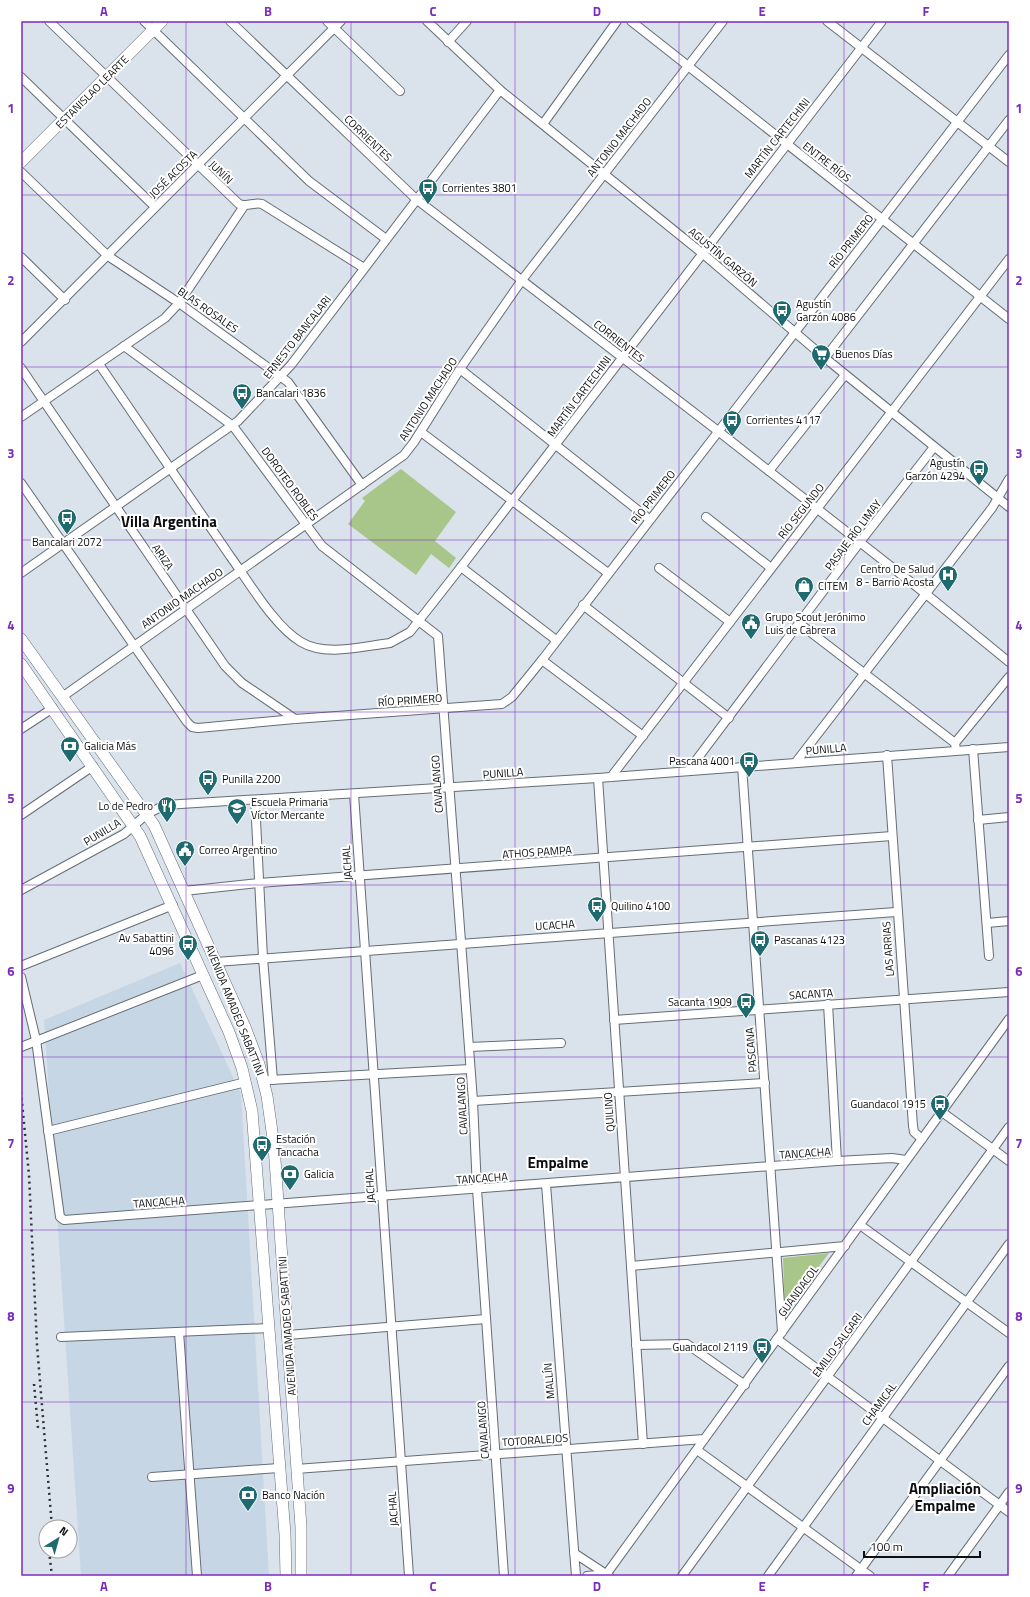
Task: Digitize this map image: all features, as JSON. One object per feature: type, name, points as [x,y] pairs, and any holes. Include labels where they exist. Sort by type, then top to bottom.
[{"type":"main road","name":"ESTANISLAO LEARTE","points":[[21,162],[162,21]]},
{"type":"main road","name":"AVENIDA AMADEO SABATTINI","points":[[21,639],[147,814],[159,834],[268,1080],[279,1204],[301,1527],[301,1576]]},
{"type":"main road","name":"AVENIDA AMADEO SABATTINI","points":[[21,664],[133,824],[144,844],[173,905],[202,975],[229,1032],[246,1082],[252,1111],[261,1205],[285,1534],[286,1576]]},
{"type":"street","name":"JUNÍN","points":[[49,21],[108,76],[235,201],[244,206]]},
{"type":"street","points":[[144,21],[310,181],[386,239]]},
{"type":"street","name":"CORRIENTES","points":[[230,21],[416,199],[718,431],[926,594],[1009,662]]},
{"type":"street","points":[[327,21],[400,91]]},
{"type":"street","name":"JOSÉ ACOSTA","points":[[21,342],[65,300],[341,21]]},
{"type":"street","name":"AGUSTÍN GARZÓN","points":[[427,21],[500,90],[702,253],[845,375],[1009,507]]},
{"type":"street","points":[[448,42],[467,21]]},
{"type":"street","points":[[543,124],[617,21]]},
{"type":"street","name":"ENTRE RÍOS","points":[[631,21],[1009,319]]},
{"type":"street","name":"ANTONIO MACHADO","points":[[62,697],[404,455],[421,432],[460,369],[522,280],[723,21]]},
{"type":"street","points":[[827,21],[1009,162]]},
{"type":"street","name":"MARTÍN CARTECHINI","points":[[99,364],[170,470],[278,622],[288,632],[301,642],[319,648],[336,649],[390,643],[404,636],[419,620],[461,567],[882,21]]},
{"type":"street","name":"RÍO PRIMERO","points":[[134,646],[192,727],[198,728],[295,719],[502,704],[512,697],[542,660],[1009,55]]},
{"type":"street","points":[[21,76],[155,208]]},
{"type":"street","name":"ERNESTO BANCALARI","points":[[21,573],[233,426],[282,377],[500,90]]},
{"type":"street","points":[[825,358],[1009,120]]},
{"type":"street","name":"BLAS ROSALES","points":[[21,172],[108,256],[179,303],[288,382],[362,485]]},
{"type":"street","points":[[21,417],[165,318],[179,303],[244,206],[257,203],[262,204],[364,268]]},
{"type":"street","points":[[21,257],[65,300]]},
{"type":"street","name":"RÍO SEGUNDO","points":[[611,777],[1009,259]]},
{"type":"street","name":"DOROTEO ROBLES","points":[[124,346],[233,426],[306,525],[327,550],[438,636]]},
{"type":"street","name":"ARIZA","points":[[21,368],[185,609],[233,675],[249,689],[295,719]]},
{"type":"street","points":[[460,369],[649,520]]},
{"type":"street","points":[[769,471],[845,375]]},
{"type":"street","points":[[421,432],[608,573]]},
{"type":"street","name":"PASAJE RÍO LIMAY","points":[[688,771],[800,624],[860,542],[934,447]]},
{"type":"street","points":[[796,762],[992,508],[1009,479]]},
{"type":"street","points":[[21,483],[134,646]]},
{"type":"street","points":[[706,517],[771,568]]},
{"type":"street","points":[[461,567],[556,640]]},
{"type":"street","points":[[659,568],[730,622]]},
{"type":"street","points":[[583,605],[729,718]]},
{"type":"street","points":[[800,624],[865,673],[956,746],[1009,677]]},
{"type":"street","name":"CAVALANGO","points":[[438,636],[448,787],[473,1101],[477,1189],[504,1576]]},
{"type":"street","points":[[542,660],[642,736]]},
{"type":"street","points":[[21,730],[53,708]]},
{"type":"street","name":"PUNILLA","points":[[21,890],[124,834],[133,824],[147,814],[166,805],[598,778],[887,755],[956,746],[973,749],[1009,746]]},
{"type":"street","points":[[973,749],[989,956]]},
{"type":"street","name":"LAS ARRIAS","points":[[887,755],[896,912],[913,1126],[914,1132],[922,1139]]},
{"type":"street","points":[[21,815],[93,766]]},
{"type":"street","name":"PASCANA","points":[[742,766],[782,1332]]},
{"type":"street","name":"QUILINO","points":[[598,778],[643,1444]]},
{"type":"street","name":"JACHAL","points":[[354,794],[409,1576]]},
{"type":"street","points":[[255,800],[268,1080],[373,1073],[470,1069]]},
{"type":"street","points":[[978,820],[1009,817]]},
{"type":"street","name":"ATHOS PAMPA","points":[[184,891],[259,883],[892,836]]},
{"type":"street","points":[[21,966],[173,905]]},
{"type":"street","name":"UCACHA","points":[[216,962],[896,912]]},
{"type":"street","points":[[987,923],[1009,921]]},
{"type":"street","points":[[21,1046],[202,975]]},
{"type":"street","points":[[21,977],[36,1040],[48,1131],[246,1082]]},
{"type":"street","name":"SACANTA","points":[[614,1020],[1009,992]]},
{"type":"street","points":[[828,1004],[837,1161]]},
{"type":"street","name":"GUANDACOL","points":[[607,1575],[1009,1019]]},
{"type":"street","points":[[469,1047],[561,1043]]},
{"type":"street","points":[[473,1101],[764,1082]]},
{"type":"street","points":[[942,1112],[1009,1161]]},
{"type":"street","name":"EMILIO SALGARI","points":[[682,1576],[1009,1127]]},
{"type":"street","name":"TANCACHA","points":[[48,1131],[60,1217],[64,1220],[837,1161],[892,1158],[906,1160]]},
{"type":"street","name":"MALLÍN","points":[[546,1184],[576,1576]]},
{"type":"street","points":[[860,1225],[1009,1333]]},
{"type":"street","name":"CHAMICAL","points":[[768,1576],[1009,1244]]},
{"type":"street","points":[[631,1266],[845,1246]]},
{"type":"street","points":[[288,1335],[486,1320]]},
{"type":"street","points":[[61,1337],[269,1328]]},
{"type":"street","points":[[178,1332],[197,1576]]},
{"type":"street","points":[[777,1339],[1009,1512]]},
{"type":"street","points":[[636,1345],[687,1344],[745,1384]]},
{"type":"street","points":[[858,1573],[1009,1366]]},
{"type":"street","name":"TOTORALEJOS","points":[[296,1469],[704,1439]]},
{"type":"street","points":[[697,1450],[746,1488],[802,1528],[858,1573],[870,1576]]},
{"type":"street","points":[[152,1476],[279,1468]]},
{"type":"street","points":[[948,1576],[1009,1492]]},
{"type":"street","points":[[574,1553],[607,1575]]},
{"type":"street","points":[[587,1576],[607,1575]]},
{"type":"shaded area","points":[[180,963],[241,1094],[269,1576],[81,1576],[44,1020]]},
{"type":"green space","points":[[401,469],[456,512],[435,541],[456,558],[449,568],[431,554],[416,575],[348,524],[365,501],[362,498]]},
{"type":"green space","points":[[829,1253],[785,1312],[783,1258]]},
{"type":"railway","points":[[21,1092],[29,1175],[37,1345],[51,1519]]},
{"type":"railway","points":[[34,1384],[38,1428]]},
{"type":"railway","points":[[50,1559],[52,1576]]},
{"type":"place","name":"Corrientes 3801","points":[[428,205]]},
{"type":"place","name":"Agustín Garzón 4086","points":[[782,327]]},
{"type":"place","name":"Buenos Días","points":[[821,371]]},
{"type":"place","name":"Bancalari 1836","points":[[242,410]]},
{"type":"place","name":"Corrientes 4117","points":[[732,437]]},
{"type":"place","name":"Agustín Garzón 4294","points":[[979,486]]},
{"type":"place","name":"Bancalari 2072","points":[[67,535]]},
{"type":"place","name":"Centro De Salud 8 - Barrio Acosta","points":[[948,592]]},
{"type":"place","name":"CITEM","points":[[804,603]]},
{"type":"place","name":"Grupo Scout Jerónimo Luis de Cabrera","points":[[751,640]]},
{"type":"place","name":"Galicia Más","points":[[70,763]]},
{"type":"place","name":"Pascana 4001","points":[[749,778]]},
{"type":"place","name":"Punilla 2200","points":[[208,796]]},
{"type":"place","name":"Lo de Pedro","points":[[167,823]]},
{"type":"place","name":"Escuela Primaria Víctor Mercante","points":[[237,825]]},
{"type":"place","name":"Correo Argentino","points":[[185,867]]},
{"type":"place","name":"Quilino 4100","points":[[597,923]]},
{"type":"place","name":"Pascanas 4123","points":[[760,957]]},
{"type":"place","name":"Av Sabattini 4096","points":[[188,961]]},
{"type":"place","name":"Sacanta 1909","points":[[746,1019]]},
{"type":"place","name":"Guandacol 1915","points":[[940,1121]]},
{"type":"place","name":"Estación Tancacha","points":[[262,1162]]},
{"type":"place","name":"Galicia","points":[[290,1191]]},
{"type":"place","name":"Guandacol 2119","points":[[762,1364]]},
{"type":"place","name":"Banco Nación","points":[[248,1512]]},
{"type":"district","name":"Villa Argentina","points":[[169,521]]},
{"type":"district","name":"Empalme","points":[[558,1162]]},
{"type":"district","name":"Ampliación Empalme","points":[[945,1496]]}]
